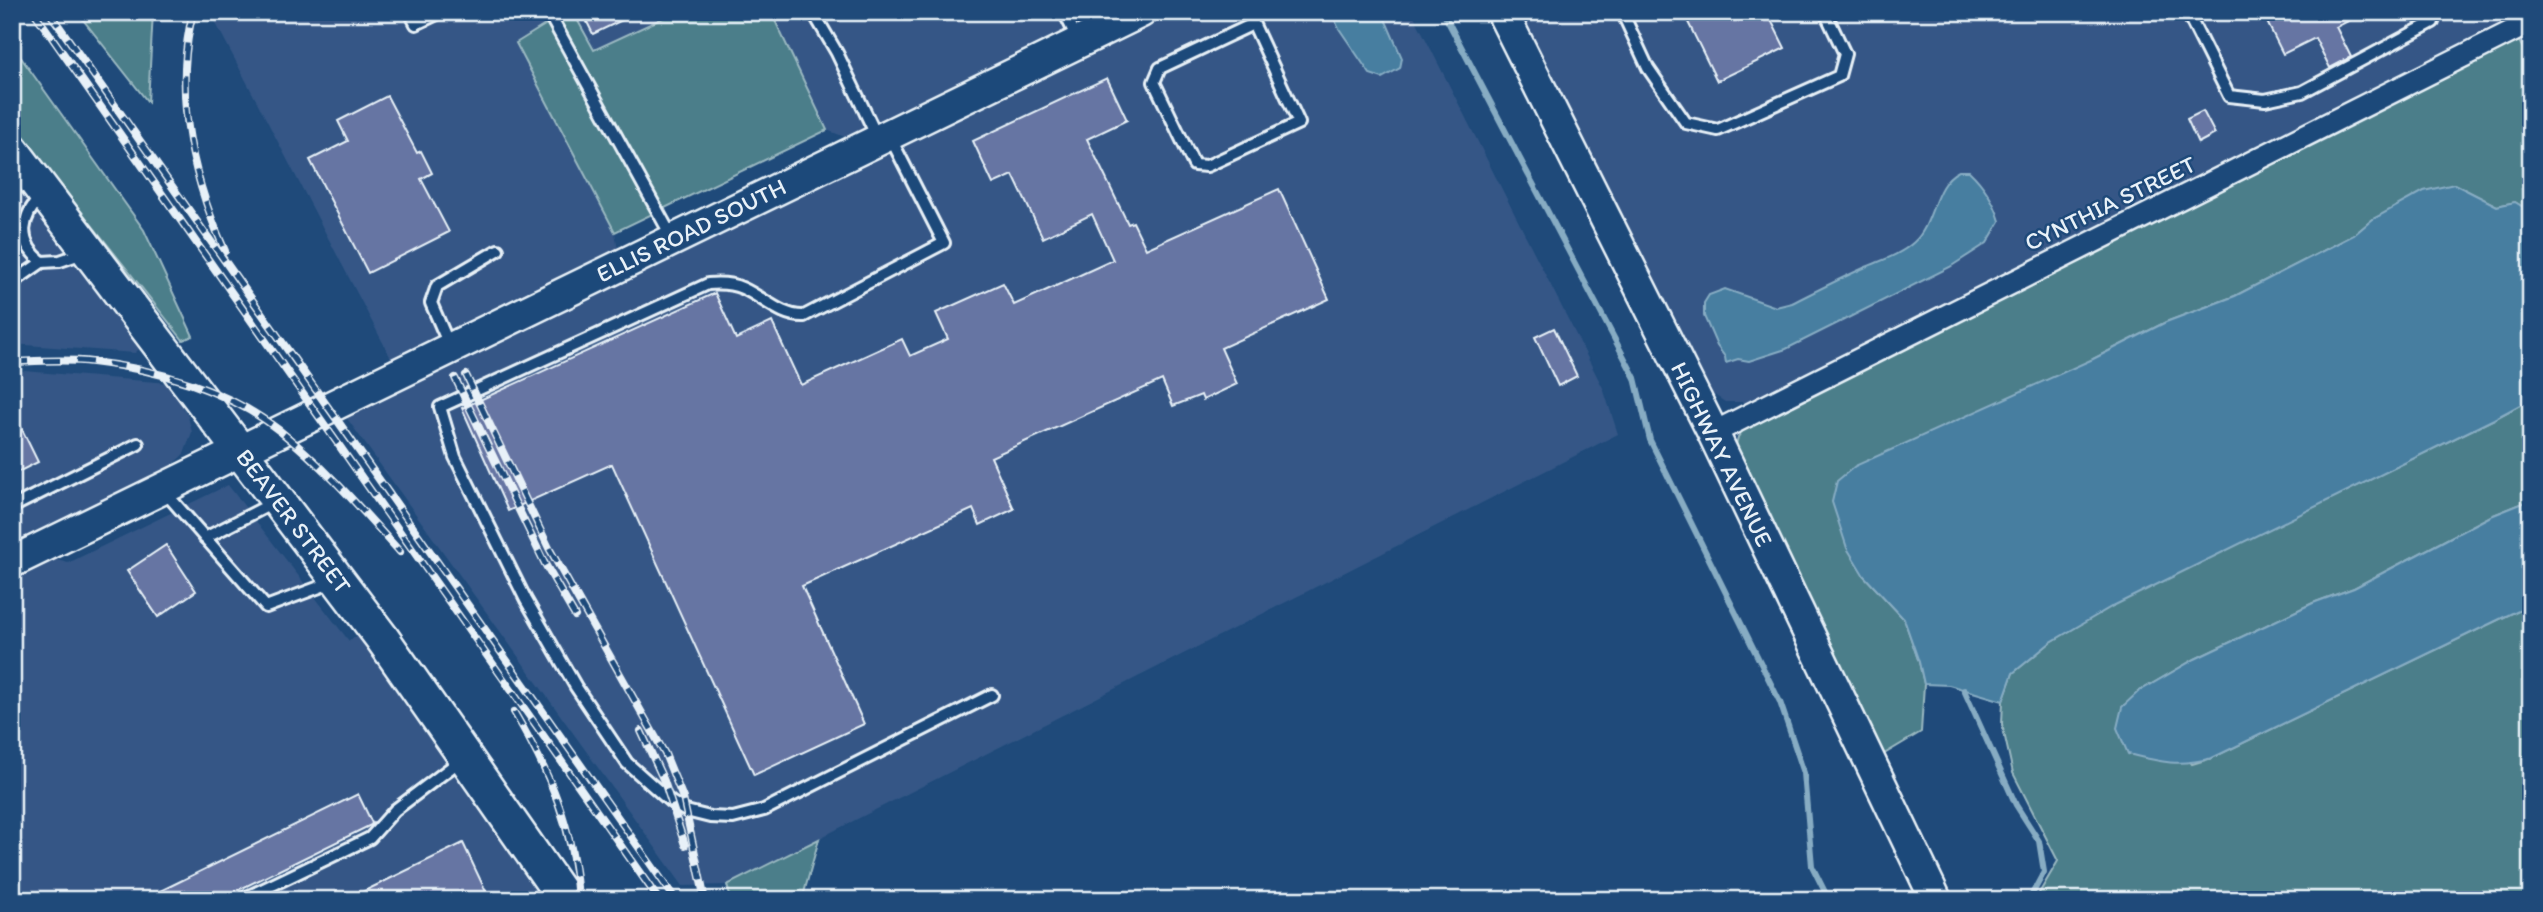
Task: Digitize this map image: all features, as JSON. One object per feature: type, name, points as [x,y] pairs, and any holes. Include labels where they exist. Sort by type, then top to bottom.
[{"type":"main road","name":"BEAVER STREET","points":[[13,153],[339,580],[466,756],[565,900]]},
{"type":"street","name":"ELLIS ROAD SOUTH","points":[[12,562],[1141,12]]},
{"type":"street","name":"HIGHWAY AVENUE","points":[[1502,12],[1713,433],[1937,900]]},
{"type":"street","name":"CYNTHIA STREET","points":[[1713,433],[2531,22]]},
{"type":"lane","points":[[410,12],[416,24],[441,12]]},
{"type":"lane","points":[[548,12],[673,239]]},
{"type":"lane","points":[[813,12],[944,243],[804,316],[793,316],[742,288],[721,283],[708,284],[440,407],[455,457],[526,600],[576,687],[627,763],[671,802],[686,811],[710,817],[733,818],[764,810],[992,695]]},
{"type":"lane","points":[[1063,12],[1079,42]]},
{"type":"lane","points":[[1248,12],[1299,122],[1207,166],[1194,165],[1154,82],[1160,68],[1253,24]]},
{"type":"lane","points":[[1622,12],[1648,68],[1686,123],[1718,130],[1839,76],[1846,54],[1825,12]]},
{"type":"lane","points":[[2187,12],[2229,96],[2264,100],[2302,92],[2432,22],[2434,12]]},
{"type":"lane","points":[[42,262],[32,253],[23,230],[25,219],[32,207],[45,193]]},
{"type":"lane","points":[[450,347],[431,303],[438,286],[498,250]]},
{"type":"lane","points":[[12,282],[42,262],[60,261],[89,251]]},
{"type":"lane","points":[[12,507],[138,444]]},
{"type":"lane","points":[[162,489],[266,607],[339,580]]},
{"type":"lane","points":[[205,538],[279,500]]},
{"type":"lane","points":[[241,900],[370,838],[395,810],[466,756]]},
{"type":"shaded area","points":[[210,12],[566,12],[516,43],[615,232],[618,251],[393,362]]},
{"type":"shaded area","points":[[573,12],[676,12],[594,50]]},
{"type":"shaded area","points":[[771,12],[1114,12],[845,137],[827,130]]},
{"type":"shaded area","points":[[1170,12],[1412,12],[1603,388],[1618,434],[727,885],[683,886],[346,417]]},
{"type":"shaded area","points":[[1332,12],[1382,12],[1402,58],[1400,68],[1382,78],[1370,74],[1338,27]]},
{"type":"shaded area","points":[[1511,12],[2525,12],[1748,402],[1725,402],[1701,386]],"holes":[[[1983,185],[2000,221],[1987,243],[1950,267],[1786,349],[1749,361],[1738,359],[1726,363],[1746,296],[1776,307],[1792,303],[1892,257],[1914,242],[1927,226],[1938,194]]]},
{"type":"shaded area","points":[[12,166],[144,344],[135,353],[12,344]]},
{"type":"shaded area","points":[[1959,171],[1969,171],[1974,176],[1988,194],[1998,214],[2000,221],[1987,243],[1950,267],[1786,349],[1749,361],[1738,359],[1726,363],[1704,316],[1704,303],[1709,295],[1725,289],[1776,307],[1792,303],[1897,254],[1909,247],[1921,234],[1938,194],[1950,177]]},
{"type":"shaded area","points":[[2454,184],[2497,206],[2515,202],[2531,212],[2531,399],[2113,606],[2051,642],[2013,673],[2003,701],[1949,685],[1924,684],[1904,619],[1864,576],[1847,548],[1832,502],[1837,481],[1855,466],[2093,359],[2166,322],[2235,296],[2354,235],[2373,219],[2424,191]]},
{"type":"shaded area","points":[[12,370],[168,383],[188,416],[192,432],[184,454],[163,473],[12,548]]},
{"type":"shaded area","points":[[228,485],[349,641],[363,632],[550,900],[12,900],[12,576],[50,558],[68,563]]},
{"type":"shaded area","points":[[2531,500],[2531,604],[2212,758],[2170,762],[2128,754],[2117,728],[2122,707],[2138,692],[2195,659],[2313,603],[2354,588],[2491,516]]},
{"type":"green space","points":[[77,12],[153,12],[148,102]]},
{"type":"green space","points":[[566,12],[573,12],[594,50],[676,12],[771,12],[827,130],[615,232],[516,43]]},
{"type":"green space","points":[[2518,39],[2531,64],[2531,212],[2515,202],[2497,206],[2454,184],[2373,219],[2354,235],[2235,296],[2166,322],[2093,359],[1864,576],[1904,619],[1924,684],[1921,732],[1879,757],[1733,457],[1738,437],[1745,428]]},
{"type":"green space","points":[[12,45],[144,230],[193,336],[183,340],[12,124]]},
{"type":"green space","points":[[2531,399],[2531,500],[2491,516],[2354,588],[2313,603],[2195,659],[2138,692],[2192,764],[2212,758],[2531,604],[2531,900],[2035,900],[2058,861],[2013,773],[2002,724],[2003,701],[2013,673],[2051,642],[2113,605]]},
{"type":"green space","points":[[819,839],[802,900],[731,900],[727,885]]},
{"type":"building","points":[[582,12],[639,12],[593,34]]},
{"type":"building","points":[[1683,12],[1767,12],[1785,48],[1717,81]]},
{"type":"building","points":[[2262,12],[2366,12],[2336,27],[2351,57],[2330,68],[2315,38],[2283,54]]},
{"type":"building","points":[[1107,78],[1127,120],[1087,139],[1128,224],[1133,222],[1146,249],[1279,189],[1329,299],[1221,348],[1237,384],[1203,400],[1201,395],[1173,406],[1162,380],[991,457],[1014,509],[980,525],[973,509],[802,586],[864,724],[754,775],[612,464],[508,511],[462,408],[715,293],[736,339],[772,322],[801,385],[902,339],[910,356],[948,339],[936,313],[1003,283],[1014,305],[1113,260],[1092,214],[1043,238],[1013,175],[993,184],[973,141]]},
{"type":"building","points":[[387,96],[417,153],[421,151],[432,173],[421,179],[449,232],[368,273],[310,160],[348,141],[338,121]]},
{"type":"building","points":[[2203,111],[2215,134],[2198,143],[2187,119]]},
{"type":"building","points":[[1554,328],[1577,376],[1558,386],[1535,337]]},
{"type":"building","points":[[12,409],[38,462],[12,475]]},
{"type":"building","points":[[166,545],[196,591],[158,617],[127,571]]},
{"type":"building","points":[[358,794],[371,825],[218,900],[142,900]]},
{"type":"building","points":[[463,843],[487,894],[475,900],[346,900]]},
{"type":"waterway","points":[[1443,12],[1635,378],[1650,440],[1780,702],[1804,773],[1812,866],[1829,900]]},
{"type":"waterway","points":[[1964,690],[2016,805],[2039,841],[2044,872],[2029,900]]},
{"type":"railway","points":[[34,12],[659,900]]},
{"type":"railway","points":[[49,12],[676,900]]},
{"type":"railway","points":[[193,12],[185,73],[189,134],[203,194],[225,251]]},
{"type":"railway","points":[[12,362],[72,361],[117,365],[167,376],[238,404],[280,431],[312,459],[400,552]]},
{"type":"railway","points":[[466,375],[549,548],[665,754],[683,798],[705,900]]},
{"type":"railway","points":[[455,378],[545,564],[575,616]]},
{"type":"railway","points":[[514,712],[539,757],[558,802],[571,849],[578,900]]},
{"type":"railway","points":[[641,731],[664,781],[685,845]]}]
